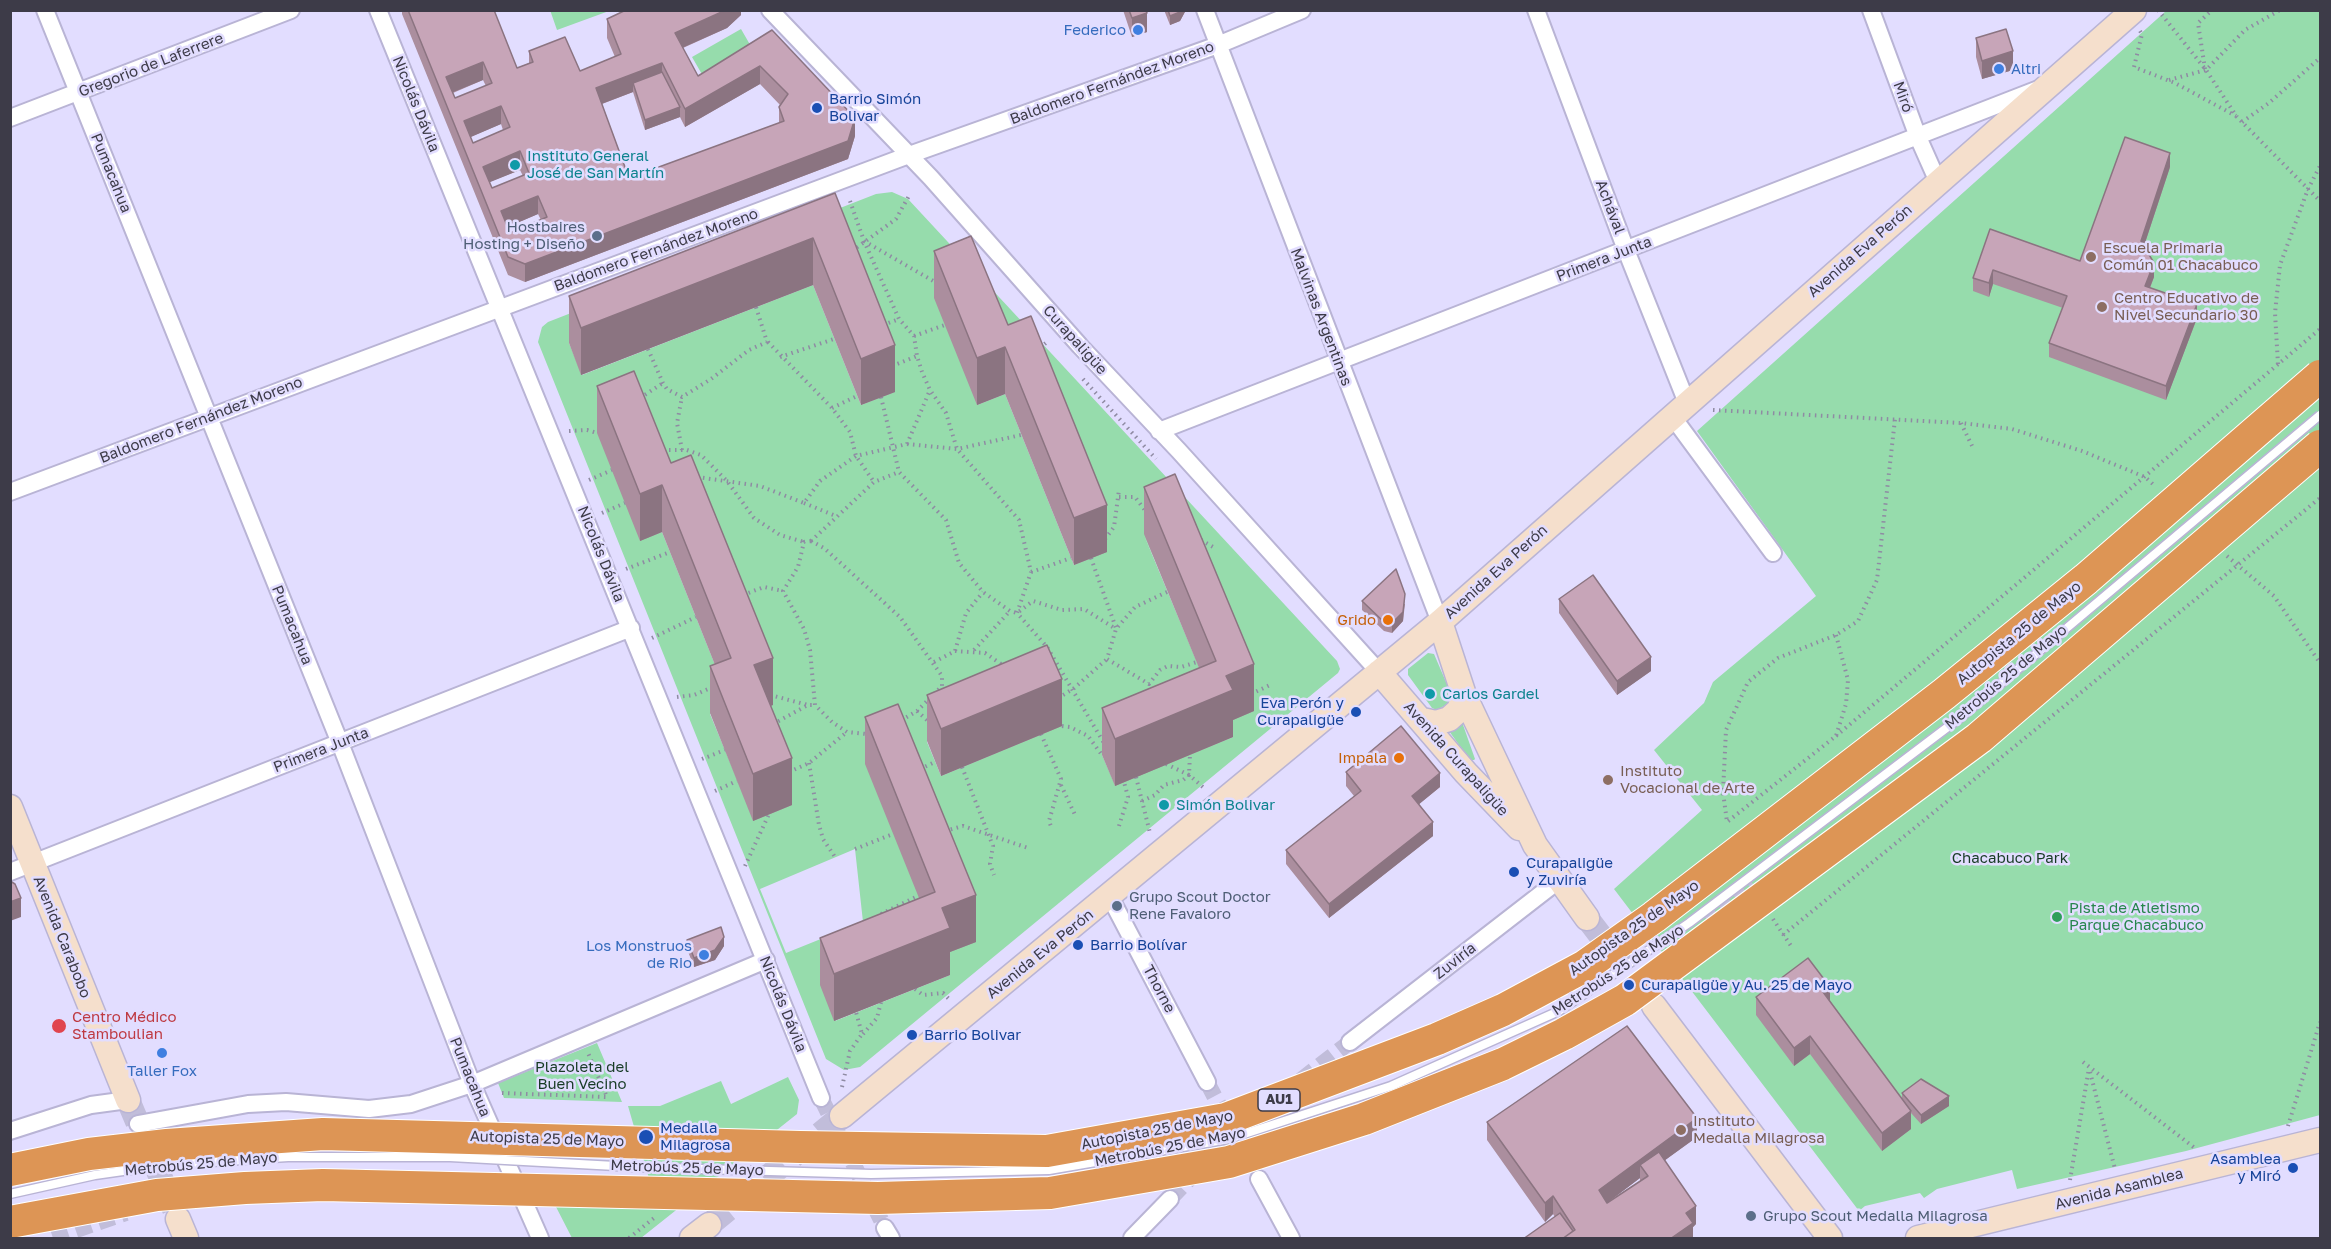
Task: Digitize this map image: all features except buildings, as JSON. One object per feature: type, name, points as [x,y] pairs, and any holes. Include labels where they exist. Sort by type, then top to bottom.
[{"type":"highway","name":"Autopista 25 de Mayo","points":[[10,1170],[89,1154],[167,1145],[323,1134],[1047,1151],[1226,1119],[1437,1039],[1503,1011],[1585,966],[1654,916],[1944,694],[2086,579],[2320,376]]},
{"type":"highway","points":[[10,1222],[157,1196],[244,1188],[323,1185],[878,1198],[1050,1193],[1229,1162],[1364,1119],[1503,1064],[1625,1000],[1979,738],[2320,446]]},
{"type":"main road","name":"Avenida Eva Perón","points":[[842,1116],[1110,897],[1440,622],[2134,10]]},
{"type":"main road","name":"Avenida Curapaligüe","points":[[1440,622],[1464,695],[1535,845],[1587,918]]},
{"type":"main road","name":"Avenida Curapaligüe","points":[[1379,672],[1466,773],[1535,845]]},
{"type":"main road","points":[[1422,720],[1436,723],[1449,719],[1460,710],[1464,695]]},
{"type":"main road","name":"Avenida Carabobo","points":[[10,807],[22,868],[128,1101]]},
{"type":"main road","points":[[1654,1006],[1830,1239]]},
{"type":"main road","name":"Avenida Asamblea","points":[[1918,1239],[2320,1141]]},
{"type":"street","name":"Pumacahua","points":[[45,10],[340,743],[472,1084],[540,1239]]},
{"type":"street","name":"Gregorio de Laferrere","points":[[10,118],[291,10]]},
{"type":"street","name":"Nicolás Dávila","points":[[378,10],[821,1098]]},
{"type":"street","name":"Curapaligüe","points":[[770,10],[909,155],[1379,672]]},
{"type":"street","name":"Malvinas Argentinas","points":[[1205,10],[1338,362],[1440,622]]},
{"type":"street","name":"Baldomero Fernández Moreno","points":[[10,492],[909,155],[1218,45],[1302,10]]},
{"type":"street","name":"Achával","points":[[1536,10],[1626,250],[1680,409],[1773,552]]},
{"type":"street","name":"Miró","points":[[1871,10],[1918,137],[1938,182]]},
{"type":"street","name":"Primera Junta","points":[[1159,431],[2048,85]]},
{"type":"street","name":"Primera Junta","points":[[22,868],[631,628]]},
{"type":"street","name":"Zuviría","points":[[1350,1042],[1559,880]]},
{"type":"street","name":"Thorne","points":[[1110,897],[1208,1082]]},
{"type":"street","points":[[138,1124],[248,1104],[286,1102],[369,1109],[411,1104],[472,1084],[766,960]]},
{"type":"street","points":[[10,1131],[91,1106],[128,1101]]},
{"type":"street","points":[[1259,1179],[1291,1239]]},
{"type":"street","points":[[1132,1239],[1170,1199]]},
{"type":"lane","name":"Metrobús 25 de Mayo","points":[[10,1194],[96,1175],[165,1165],[288,1157],[450,1157],[634,1167],[872,1174],[1049,1170],[1229,1139],[1391,1086],[1559,1011],[1689,923],[1961,717],[2320,415]]},
{"type":"path","points":[[2158,10],[2206,70],[2237,117],[2320,201]]},
{"type":"path","points":[[2206,70],[2198,23],[2212,10]]},
{"type":"path","points":[[2168,80],[2206,70],[2245,30],[2280,10]]},
{"type":"path","points":[[2142,34],[2134,67],[2168,80],[2237,117]]},
{"type":"path","points":[[2242,122],[2269,103],[2320,58]]},
{"type":"path","points":[[2278,364],[2275,313],[2280,265],[2308,189],[2320,166]]},
{"type":"path","points":[[849,253],[896,219],[910,194]]},
{"type":"path","points":[[850,201],[864,241],[899,319],[914,336],[916,356],[930,390],[946,413],[957,449],[1019,520],[1031,572],[1017,613]]},
{"type":"path","points":[[864,241],[941,286]]},
{"type":"path","points":[[756,307],[767,342],[832,408],[850,432],[856,456],[874,482]]},
{"type":"path","points":[[880,326],[899,319]]},
{"type":"path","points":[[914,336],[945,325]]},
{"type":"path","points":[[1895,419],[1877,580],[1857,621],[1836,635],[1778,658],[1748,682],[1726,730],[1723,792],[1727,822],[1836,736],[2320,329]]},
{"type":"path","points":[[780,357],[834,339]]},
{"type":"path","points":[[682,450],[677,423],[682,397],[711,380],[749,350],[767,342]]},
{"type":"path","points":[[1031,351],[1047,342]]},
{"type":"path","points":[[648,349],[663,384],[667,389],[682,397]]},
{"type":"path","points":[[886,369],[916,356]]},
{"type":"path","points":[[1083,380],[1156,459]]},
{"type":"path","points":[[632,404],[647,391],[663,384]]},
{"type":"path","points":[[907,444],[930,390]]},
{"type":"path","points":[[832,408],[857,396]]},
{"type":"path","points":[[881,398],[899,472],[946,520],[958,564],[983,592],[1010,611],[1017,613],[1047,647],[1109,752]]},
{"type":"path","points":[[1680,409],[1895,419],[2012,429],[2045,438],[2145,477],[2162,494]]},
{"type":"path","points":[[1961,423],[1973,448]]},
{"type":"path","points":[[569,431],[587,430],[597,433]]},
{"type":"path","points":[[804,503],[820,482],[856,456],[907,444],[957,449],[1021,435]]},
{"type":"path","points":[[659,450],[682,450],[701,455],[727,481],[754,518],[766,527],[804,542],[811,541],[824,548],[900,617],[934,662],[942,676],[942,686],[916,711],[876,735],[847,732],[832,722],[816,705],[810,650],[804,629],[783,591],[764,587],[741,596]]},
{"type":"path","points":[[589,480],[612,471]]},
{"type":"path","points":[[811,541],[874,482],[899,472]]},
{"type":"path","points":[[694,478],[760,486],[836,516]]},
{"type":"path","points":[[1103,543],[1114,527],[1119,490]]},
{"type":"path","points":[[1119,497],[1135,497],[1152,520]]},
{"type":"path","points":[[1783,935],[2320,498]]},
{"type":"path","points":[[602,513],[625,503]]},
{"type":"path","points":[[1192,535],[1215,548]]},
{"type":"path","points":[[783,591],[798,567],[804,542]]},
{"type":"path","points":[[2222,551],[2274,596],[2320,660]]},
{"type":"path","points":[[626,569],[670,552]]},
{"type":"path","points":[[1031,572],[1071,558]]},
{"type":"path","points":[[1091,558],[1116,628]]},
{"type":"path","points":[[956,651],[966,613],[983,592]]},
{"type":"path","points":[[1052,702],[1073,689],[1107,659],[1116,628],[1135,607],[1167,592]]},
{"type":"path","points":[[1017,613],[1033,601],[1062,610],[1084,609],[1116,628]]},
{"type":"path","points":[[974,650],[1010,611]]},
{"type":"path","points":[[652,638],[696,617]]},
{"type":"path","points":[[1836,635],[1848,680],[1846,704],[1836,736]]},
{"type":"path","points":[[1044,657],[1047,647]]},
{"type":"path","points":[[934,662],[956,651],[974,650],[985,653],[1010,670]]},
{"type":"path","points":[[1107,659],[1149,684],[1152,693]]},
{"type":"path","points":[[1149,684],[1160,670],[1168,666],[1181,668],[1197,662]]},
{"type":"path","points":[[677,697],[694,695],[722,683]]},
{"type":"path","points":[[1247,695],[1269,685]]},
{"type":"path","points":[[769,695],[816,705]]},
{"type":"path","points":[[771,726],[808,705]]},
{"type":"path","points":[[916,711],[929,722],[933,730]]},
{"type":"path","points":[[1062,726],[1070,727],[1088,736],[1102,755]]},
{"type":"path","points":[[780,776],[809,763],[847,732]]},
{"type":"path","points":[[1041,734],[1076,817]]},
{"type":"path","points":[[876,735],[881,746]]},
{"type":"path","points":[[702,759],[725,750]]},
{"type":"path","points":[[1142,801],[1155,795],[1164,785],[1183,780],[1189,775],[1190,754]]},
{"type":"path","points":[[917,771],[935,762]]},
{"type":"path","points":[[809,763],[821,832],[835,857]]},
{"type":"path","points":[[1166,764],[1189,775],[1204,788]]},
{"type":"path","points":[[962,767],[993,846],[990,864],[994,875]]},
{"type":"path","points":[[1136,777],[1150,833]]},
{"type":"path","points":[[715,791],[737,781]]},
{"type":"path","points":[[1119,825],[1128,797],[1124,782]]},
{"type":"path","points":[[1052,828],[1049,821],[1061,784]]},
{"type":"path","points":[[745,867],[769,814]]},
{"type":"path","points":[[943,832],[963,826],[1028,848]]},
{"type":"path","points":[[855,849],[893,834]]},
{"type":"path","points":[[872,918],[918,896]]},
{"type":"path","points":[[1772,918],[1791,946]]},
{"type":"path","points":[[915,989],[923,995],[943,993],[950,1000]]},
{"type":"path","points":[[842,1087],[850,1051],[877,1018],[881,1002]]},
{"type":"path","points":[[856,1012],[862,1034]]},
{"type":"path","points":[[2292,1147],[2287,1124],[2320,1022]]},
{"type":"path","points":[[502,1093],[607,1097],[585,1048]]},
{"type":"path","points":[[2083,1062],[2196,1149],[2223,1164]]},
{"type":"path","points":[[2089,1068],[2121,1189]]},
{"type":"path","points":[[2066,1202],[2089,1068]]},
{"type":"green space","points":[[550,10],[609,10],[609,11],[557,30]]},
{"type":"green space","name":"Chacabuco Park","points":[[2166,11],[2320,11],[2320,1115],[2186,1151],[2017,1189],[2012,1170],[1937,1189],[1924,1198],[1920,1193],[1865,1206],[1859,1211],[1614,889],[1702,810],[1654,750],[1704,703],[1713,682],[1816,596],[1697,431]]},
{"type":"green space","points":[[741,29],[756,55],[707,83],[692,57]]},
{"type":"green space","points":[[892,192],[908,199],[1337,661],[1340,669],[1338,673],[860,1067],[844,1070],[826,1059],[538,342],[542,327],[548,322],[876,194]],"holes":[[[842,259],[894,392],[861,405],[813,285],[582,375],[569,343]],[[1031,363],[1107,551],[1074,565],[1005,394],[977,405]],[[691,502],[791,805],[754,820],[710,714],[731,705],[662,532],[640,540]],[[1144,535],[1233,737],[1115,785],[1102,755],[1216,708]],[[1061,726],[941,776],[927,741]],[[855,849],[863,922],[786,953],[760,889]],[[935,938],[950,975],[835,1021]]]},
{"type":"green space","points":[[1428,653],[1434,654],[1452,696],[1451,702],[1437,710],[1432,708],[1408,675],[1408,669]]},
{"type":"green space","points":[[1462,722],[1474,760],[1470,760],[1449,731]]},
{"type":"green space","name":"Plazoleta del Buen Vecino","points":[[597,1043],[622,1102],[504,1098],[498,1083]]},
{"type":"green space","points":[[788,1077],[799,1100],[797,1114],[641,1238],[572,1238],[554,1203],[657,1206],[628,1106],[660,1106],[721,1081],[731,1104]]},
{"type":"tunnel","points":[[1707,920],[1753,884]]},
{"type":"tunnel","points":[[1587,918],[1651,1002]]},
{"type":"tunnel","points":[[1301,1080],[1350,1042]]},
{"type":"tunnel","points":[[1207,1082],[1229,1124]]},
{"type":"tunnel","points":[[821,1098],[885,1228]]},
{"type":"tunnel","points":[[128,1100],[174,1209]]},
{"type":"tunnel","points":[[709,1225],[842,1116]]},
{"type":"tunnel","points":[[1170,1199],[1238,1129]]},
{"type":"tunnel","points":[[53,1238],[126,1213]]},
{"type":"place","name":"Federico","points":[[1138,30]]},
{"type":"place","name":"Altri","points":[[1999,69]]},
{"type":"place","name":"Barrio Simón Bolivar","points":[[817,108]]},
{"type":"place","name":"Instituto General José de San Martín","points":[[515,165]]},
{"type":"place","name":"Hostbaires Hosting + Diseño","points":[[597,236]]},
{"type":"place","name":"Escuela Primaria Común 01 Chacabuco","points":[[2091,257]]},
{"type":"place","name":"Centro Educativo de Nivel Secundario 30","points":[[2102,307]]},
{"type":"place","name":"Grido","points":[[1388,620]]},
{"type":"place","name":"Carlos Gardel","points":[[1430,694]]},
{"type":"place","name":"Eva Perón y Curapaligüe","points":[[1356,712]]},
{"type":"place","name":"Impala","points":[[1399,758]]},
{"type":"place","name":"Instituto Vocacional de Arte","points":[[1608,780]]},
{"type":"place","name":"Simón Bolivar","points":[[1164,805]]},
{"type":"place","name":"Curapaligüe y Zuviría","points":[[1514,872]]},
{"type":"place","name":"Grupo Scout Doctor Rene Favaloro","points":[[1117,906]]},
{"type":"place","name":"Pista de Atletismo Parque Chacabuco","points":[[2057,917]]},
{"type":"place","name":"Barrio Bolívar","points":[[1078,945]]},
{"type":"place","name":"Los Monstruos de Rio","points":[[704,955]]},
{"type":"place","name":"Curapaligüe y Au. 25 de Mayo","points":[[1629,985]]},
{"type":"place","name":"Centro Médico Stamboulian","points":[[59,1026]]},
{"type":"place","name":"Barrio Bolivar","points":[[912,1035]]},
{"type":"place","name":"Taller Fox","points":[[162,1053]]},
{"type":"place","name":"Instituto Medalla Milagrosa","points":[[1681,1130]]},
{"type":"place","name":"Medalla Milagrosa","points":[[646,1137]]},
{"type":"place","name":"Asamblea y Miró","points":[[2293,1168]]},
{"type":"place","name":"Grupo Scout Medalla Milagrosa","points":[[1751,1216]]}]
